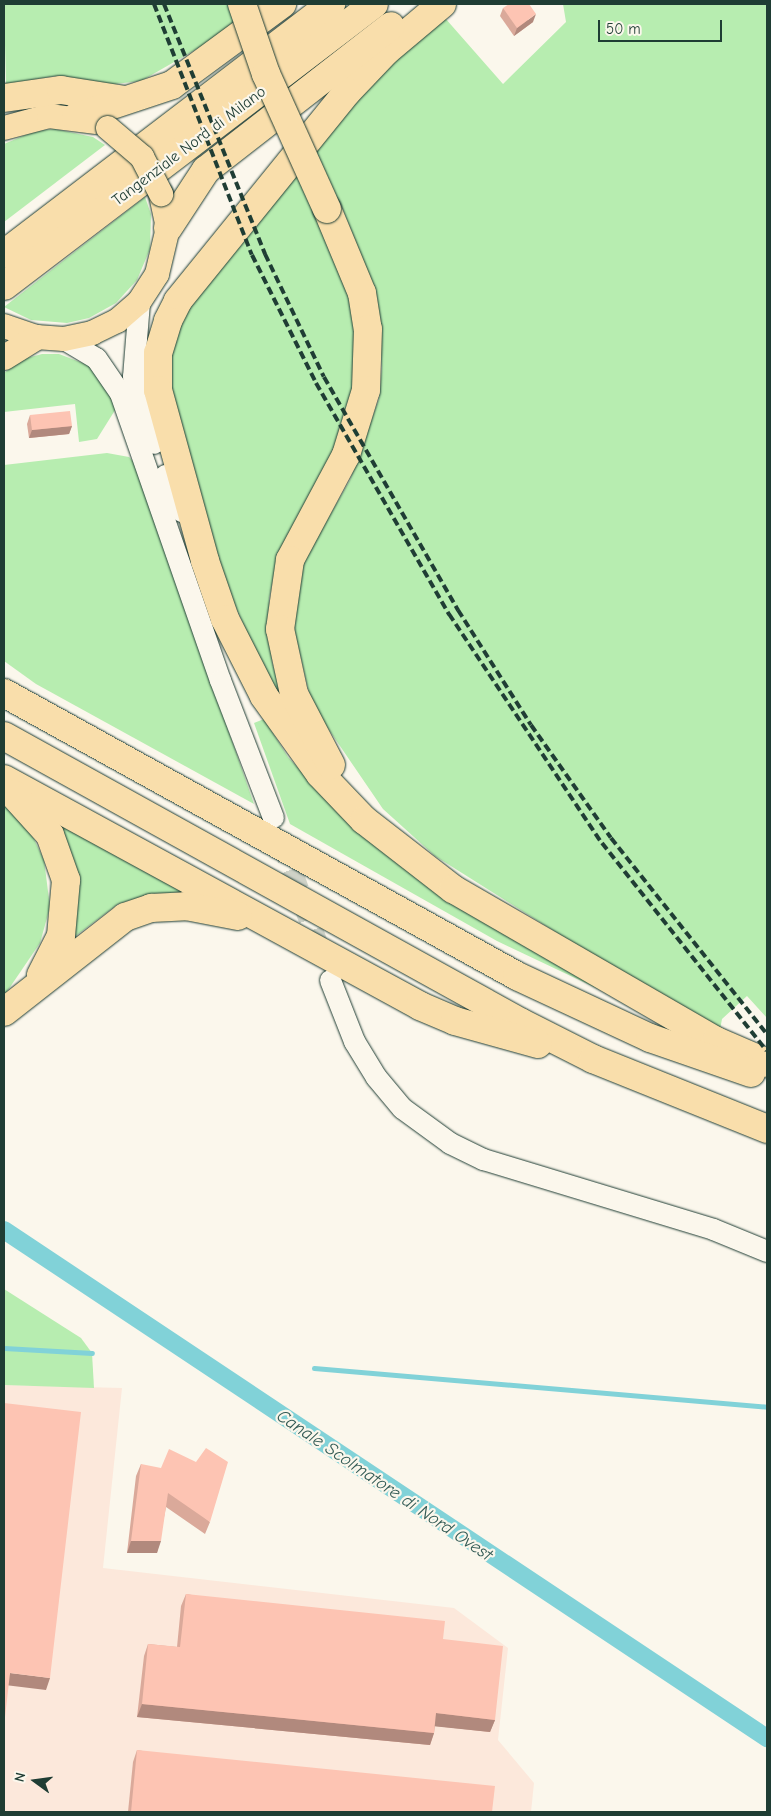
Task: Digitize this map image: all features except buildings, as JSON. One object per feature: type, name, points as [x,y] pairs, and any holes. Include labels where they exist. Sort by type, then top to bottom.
[{"type":"highway","points":[[242,4],[270,82],[362,293],[368,329],[366,390],[346,454],[290,560],[280,629],[294,694],[364,820]]},
{"type":"highway","points":[[76,117],[136,100],[172,85],[282,4]]},
{"type":"highway","name":"Tangenziale Nord di Milano","points":[[4,254],[331,4]]},
{"type":"highway","name":"Tangenziale Nord di Milano","points":[[4,286],[374,4]]},
{"type":"highway","points":[[168,228],[206,170],[420,4]]},
{"type":"highway","points":[[442,4],[386,50],[347,92],[178,301],[168,321],[158,353],[158,390],[205,562],[225,619],[264,696],[320,774],[364,820],[453,889],[716,1042],[767,1062]]},
{"type":"highway","points":[[4,98],[61,90],[136,100]]},
{"type":"highway","points":[[4,357],[36,337]]},
{"type":"highway","points":[[4,693],[517,976],[650,1038],[767,1078]]},
{"type":"highway","points":[[4,736],[593,1059]]},
{"type":"highway","points":[[4,779],[293,937],[441,1015],[593,1059],[767,1129]]},
{"type":"highway","points":[[4,788],[26,805],[50,834],[66,880],[62,936],[13,1006]]},
{"type":"highway","points":[[13,1006],[110,925],[151,908],[216,910],[293,937]]},
{"type":"main road","points":[[4,326],[36,337],[64,339],[104,328],[139,302],[157,274],[168,228],[161,194],[142,157],[108,128],[76,117],[8,122]]},
{"type":"main road","points":[[139,302],[133,376],[218,631],[261,782]]},
{"type":"main road","points":[[64,339],[96,358],[117,386],[220,680],[273,817]]},
{"type":"main road","points":[[165,475],[205,562]]},
{"type":"main road","points":[[330,980],[354,1041],[376,1077],[402,1108],[450,1143],[497,1164],[713,1229],[767,1251]]},
{"type":"shaded area","points":[[4,1385],[122,1388],[103,1568],[454,1608],[508,1648],[498,1740],[534,1783],[531,1812],[4,1812]]},
{"type":"green space","points":[[4,4],[256,4],[209,42],[141,81],[106,85],[55,76],[6,85]]},
{"type":"green space","points":[[563,4],[767,4],[767,1018],[747,996],[722,1019],[719,1035],[435,856],[383,809],[312,705],[294,629],[302,564],[350,480],[379,399],[382,368],[377,296],[340,202],[316,215],[351,298],[358,371],[344,436],[276,565],[269,599],[272,662],[284,703],[266,676],[231,596],[173,425],[170,348],[186,312],[358,93],[445,18],[503,84],[566,22]]},
{"type":"green space","points":[[55,129],[93,137],[105,145],[4,222],[4,144],[35,131]]},
{"type":"green space","points":[[145,197],[151,214],[150,249],[137,280],[116,303],[89,318],[67,323],[31,320],[4,307]]},
{"type":"green space","points":[[42,354],[59,354],[93,367],[117,407],[97,439],[79,442],[75,404],[4,412],[4,373],[23,359]]},
{"type":"green space","points":[[107,453],[129,457],[136,464],[254,804],[36,684],[4,661],[4,465]]},
{"type":"green space","points":[[264,719],[288,757],[354,829],[615,997],[497,941],[290,824],[254,723]]},
{"type":"green space","points":[[4,803],[33,837],[44,860],[50,907],[40,943],[4,996]]},
{"type":"green space","points":[[46,814],[187,892],[152,894],[118,904],[65,944]]},
{"type":"green space","points":[[4,1289],[81,1338],[92,1353],[94,1388],[4,1385]]},
{"type":"waterway","name":"Canale Scolmatore di Nord Ovest","points":[[4,1230],[767,1738]]},
{"type":"waterway","points":[[4,1348],[92,1353]]},
{"type":"waterway","points":[[314,1368],[767,1407]]},
{"type":"tunnel","points":[[281,839],[323,959]]},
{"type":"railway","points":[[154,4],[252,255],[316,383],[449,614],[602,843],[767,1051]]},
{"type":"railway","points":[[164,4],[265,254],[324,377],[458,610],[531,725],[611,838],[767,1034]]}]
